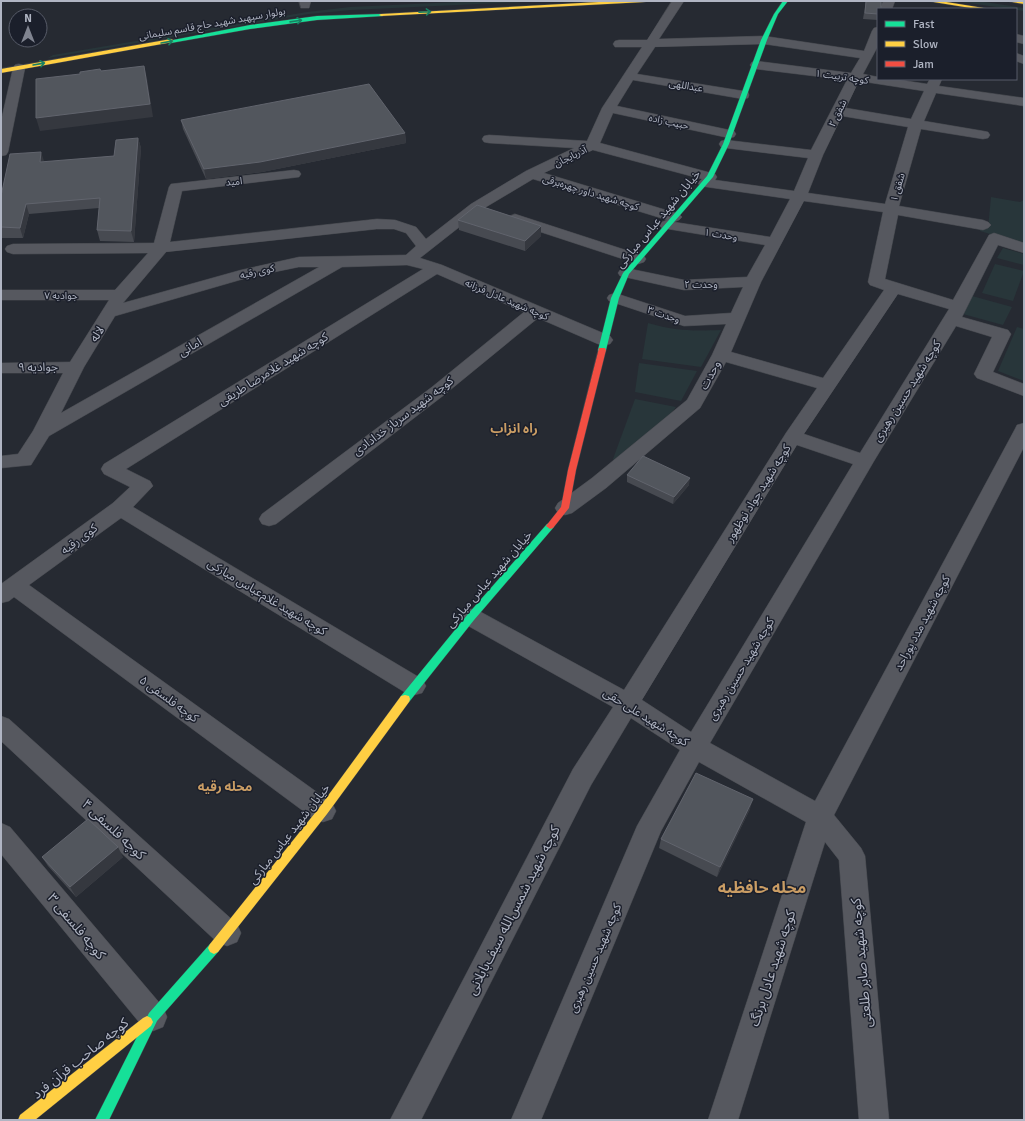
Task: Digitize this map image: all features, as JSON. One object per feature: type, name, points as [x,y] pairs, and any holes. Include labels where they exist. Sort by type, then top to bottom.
[{"type":"street","name":"بولوار سپهبد شهید حاج قاسم سلیمانی","points":[[1,71],[250,27],[316,18],[645,1]]},
{"type":"street","name":"آذربایجان","points":[[408,260],[476,207],[531,174],[592,145],[609,108],[653,42],[678,1]]},
{"type":"street","name":"خیابان شهید عباس مبارکی","points":[[102,1120],[153,1017],[226,933],[323,811],[414,686],[565,508],[572,470],[615,298],[626,273],[708,180],[728,139],[764,40],[776,14],[786,1]]},
{"type":"street","points":[[929,1],[980,8]]},
{"type":"street","points":[[1008,1],[1024,3]]},
{"type":"street","name":"شفق ۲","points":[[799,196],[816,155],[855,77],[868,55],[877,33]]},
{"type":"street","points":[[619,44],[764,40],[868,55]]},
{"type":"street","name":"کوچه تربیت ۱","points":[[756,65],[877,79]]},
{"type":"street","points":[[1,152],[19,68]]},
{"type":"street","name":"عبداللهی","points":[[629,76],[743,95]]},
{"type":"street","name":"کوچه تربیت ۱","points":[[889,80],[934,84],[1024,102]]},
{"type":"street","name":"شفق ۱","points":[[894,287],[876,282],[891,209],[915,123],[934,84]]},
{"type":"street","name":"حبیب زاده","points":[[609,108],[728,139],[816,155]]},
{"type":"street","points":[[838,111],[983,135]]},
{"type":"street","points":[[489,139],[592,145],[708,180],[799,196],[891,209],[988,231],[1024,248]]},
{"type":"street","name":"امید","points":[[175,189],[178,187],[294,174]]},
{"type":"street","name":"کوچه شهید داور چهره‌برقی","points":[[531,174],[671,221]]},
{"type":"street","name":"لاله","points":[[1,462],[24,460],[42,432],[76,367],[120,295],[161,248],[175,189]]},
{"type":"street","name":"وحدت","points":[[565,508],[599,483],[694,404],[721,354],[753,282],[799,196]]},
{"type":"street","points":[[476,207],[638,259]]},
{"type":"street","name":"وحدت ۱","points":[[671,221],[775,242]]},
{"type":"street","points":[[13,249],[161,248],[377,224],[395,224],[411,230],[424,247]]},
{"type":"street","name":"کوچه شهید حسین رهبری","points":[[526,1120],[650,826],[864,461],[955,313],[988,231]]},
{"type":"street","points":[[296,232],[299,262]]},
{"type":"street","name":"کوی رقیه","points":[[111,312],[247,273],[299,262],[408,260]]},
{"type":"street","name":"کوچه شهید عادل فرزانه","points":[[408,260],[436,268],[604,340]]},
{"type":"street","name":"امانی","points":[[42,432],[338,262]]},
{"type":"street","name":"کوچه شهید غلامرضا طریقی","points":[[110,469],[436,268]]},
{"type":"street","name":"وحدت ۲","points":[[626,273],[684,285],[753,282]]},
{"type":"street","points":[[894,287],[1002,334],[983,374],[1024,390]]},
{"type":"street","name":"کوچه شهید جواد نوظهور","points":[[627,703],[793,437],[894,287]]},
{"type":"street","name":"جوادیه ۷","points":[[1,295],[120,295]]},
{"type":"street","name":"وحدت ۳","points":[[615,298],[684,321],[738,318]]},
{"type":"street","name":"کوچه شهید سرباز خدادادی","points":[[269,520],[438,391],[536,311]]},
{"type":"street","points":[[721,354],[827,385]]},
{"type":"street","name":"جوادیه ۹","points":[[1,368],[76,367]]},
{"type":"street","name":"کوچه شهید مدد پوراحد","points":[[820,817],[1024,429]]},
{"type":"street","points":[[793,437],[864,461]]},
{"type":"street","name":"کوی رقیه","points":[[8,591],[120,508],[143,486],[110,469]]},
{"type":"street","name":"کوچه شهید غلام‌عباس مبارکی","points":[[120,508],[414,686]]},
{"type":"street","name":"کوچه فلسفی ۵","points":[[8,591],[323,811]]},
{"type":"street","name":"کوچه شهید علی حقی","points":[[471,617],[627,703],[695,747],[820,817]]},
{"type":"street","name":"کوچه شهید شمس‌الله سیف‌بابلانی","points":[[405,1120],[582,777],[627,703]]},
{"type":"street","name":"کوچه فلسفی ۴","points":[[1,726],[226,933]]},
{"type":"street","name":"کوچه شهید عادل برنگ","points":[[723,1120],[820,817]]},
{"type":"street","name":"کوچه شهید صابر طلعتی","points":[[820,817],[852,856],[874,1120]]},
{"type":"street","name":"کوچه فلسفی ۳","points":[[1,835],[153,1017]]},
{"type":"street","name":"کوچه صاحب قرآن فرد","points":[[25,1120],[153,1017]]},
{"type":"shaded area","points":[[477,1],[545,1],[351,10],[309,14],[48,58],[53,55],[307,12],[350,7]]},
{"type":"shaded area","points":[[955,1],[978,1],[1024,8],[1024,11],[1017,10],[1017,8],[1003,8]]},
{"type":"shaded area","points":[[991,197],[1020,202],[1024,200],[1024,244],[980,231],[980,227],[988,228]]},
{"type":"shaded area","points":[[1003,248],[1024,254],[1024,265],[997,258]]},
{"type":"shaded area","points":[[995,264],[1024,271],[1013,301],[982,293]]},
{"type":"shaded area","points":[[972,296],[1012,307],[1003,325],[963,314]]},
{"type":"shaded area","points":[[648,323],[667,328],[684,330],[721,330],[701,367],[642,359]]},
{"type":"shaded area","points":[[1017,327],[1024,329],[1024,381],[998,371]]},
{"type":"shaded area","points":[[639,363],[697,371],[681,401],[635,392]]},
{"type":"shaded area","points":[[635,399],[676,407],[669,416],[614,460],[613,459]]},
{"type":"building","points":[[866,1],[881,1],[881,8],[877,8],[877,14],[865,13]]},
{"type":"building","points":[[144,66],[150,104],[36,118],[36,79],[80,74],[80,72],[100,69],[101,71]]},
{"type":"building","points":[[369,84],[405,133],[260,162],[204,169],[181,120]]},
{"type":"building","points":[[138,138],[131,231],[97,230],[100,198],[26,204],[20,228],[1,227],[1,196],[10,154],[41,152],[40,162],[114,156],[116,140]]},
{"type":"building","points":[[477,205],[541,226],[525,241],[458,220]]},
{"type":"building","points":[[643,456],[690,478],[674,497],[627,475]]},
{"type":"building","points":[[696,773],[753,799],[720,867],[661,839]]},
{"type":"building","points":[[88,819],[118,847],[70,887],[42,857]]},
{"type":"traffic: fast","points":[[602,350],[615,298],[626,273],[710,177],[726,144],[764,40],[776,14],[786,1]]},
{"type":"traffic: fast","points":[[171,41],[250,27],[317,18],[381,15]]},
{"type":"traffic: fast","points":[[405,699],[471,617],[550,526]]},
{"type":"traffic: fast","points":[[102,1120],[153,1017],[214,948]]},
{"type":"traffic: slow","points":[[381,15],[645,1]]},
{"type":"traffic: slow","points":[[929,1],[981,8]]},
{"type":"traffic: slow","points":[[1008,1],[1024,3]]},
{"type":"traffic: slow","points":[[1,71],[171,41]]},
{"type":"traffic: slow","points":[[214,948],[323,811],[405,699]]},
{"type":"traffic: slow","points":[[25,1120],[147,1022]]},
{"type":"traffic: jam","points":[[550,526],[565,508],[572,470],[602,350]]},
{"type":"district","name":"راه انزاب","points":[[514,428]]},
{"type":"district","name":"محله رقیه","points":[[225,786]]},
{"type":"district","name":"محله حافظیه","points":[[762,887]]}]
